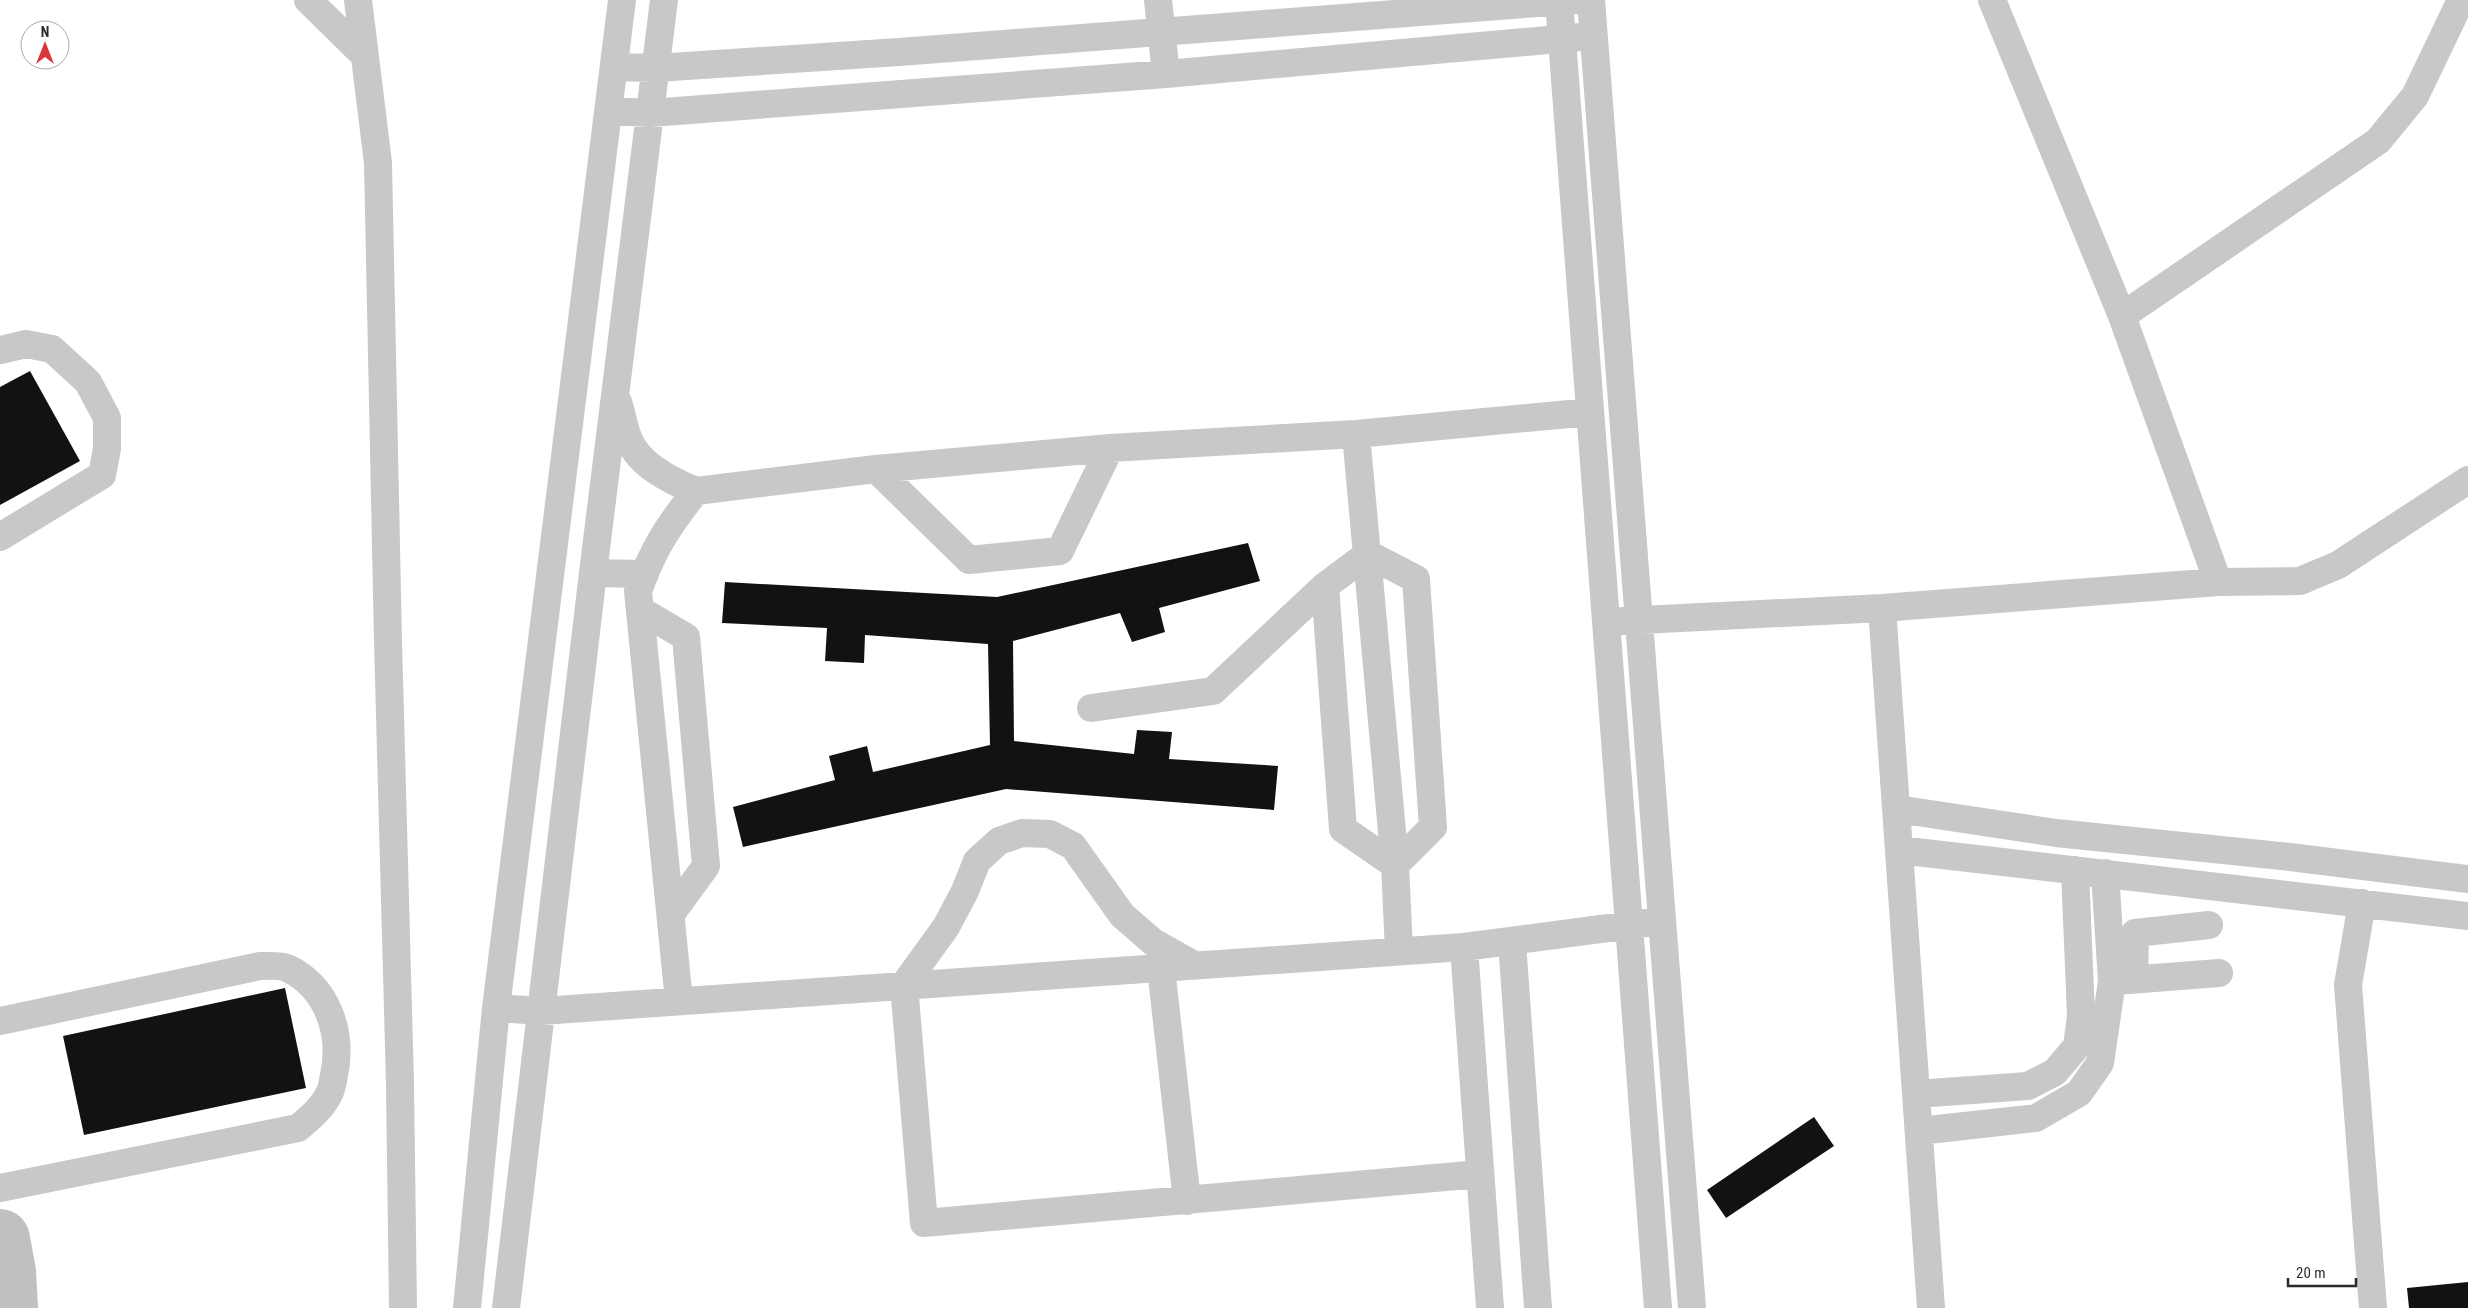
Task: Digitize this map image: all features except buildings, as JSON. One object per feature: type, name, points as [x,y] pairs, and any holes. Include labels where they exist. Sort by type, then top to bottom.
[{"type":"lane","points":[[308,0],[363,54]]},
{"type":"lane","points":[[358,0],[363,54],[378,163],[400,1084],[403,1308]]},
{"type":"lane","points":[[467,1308],[496,1008],[622,0]]},
{"type":"lane","points":[[506,1308],[592,572],[664,0]]},
{"type":"lane","points":[[1158,0],[1160,33],[1166,74]]},
{"type":"lane","points":[[1591,0],[1692,1308]]},
{"type":"lane","points":[[1992,0],[2122,316],[2218,582]]},
{"type":"lane","points":[[2122,316],[2378,141],[2415,96],[2461,0]]},
{"type":"lane","points":[[614,67],[656,68],[899,52],[1567,1],[1562,38],[1658,1308]]},
{"type":"lane","points":[[608,111],[650,113],[1166,74],[1594,36]]},
{"type":"lane","points":[[899,52],[901,94]]},
{"type":"lane","points":[[0,350],[26,344],[52,349],[88,382],[106,418],[106,450],[102,475],[0,537]]},
{"type":"lane","points":[[615,393],[630,441],[648,465],[672,481],[696,491],[876,469],[1110,448],[1356,434],[1590,412]]},
{"type":"lane","points":[[1356,434],[1395,865],[1399,951]]},
{"type":"lane","points":[[876,469],[969,560],[1060,551],[1110,448]]},
{"type":"lane","points":[[1606,622],[1882,608],[2218,582],[2300,581],[2338,565],[2468,480]]},
{"type":"lane","points":[[679,1002],[638,591],[652,553],[669,525],[696,491]]},
{"type":"lane","points":[[1091,708],[1213,691],[1325,586],[1368,554]]},
{"type":"lane","points":[[1368,554],[1416,579],[1433,827],[1395,865]]},
{"type":"lane","points":[[592,572],[644,574]]},
{"type":"lane","points":[[1325,586],[1343,829],[1395,865]]},
{"type":"lane","points":[[1882,608],[1931,1308]]},
{"type":"lane","points":[[640,610],[686,637],[706,866],[671,914]]},
{"type":"lane","points":[[1896,809],[2056,833],[2290,857],[2468,879]]},
{"type":"lane","points":[[1194,965],[1154,942],[1122,915],[1073,846],[1050,834],[1022,833],[1000,842],[978,861],[946,927],[904,986],[924,1223],[1480,1174]]},
{"type":"lane","points":[[1899,850],[2468,916]]},
{"type":"lane","points":[[1916,1094],[2028,1086],[2056,1072],[2077,1046],[2081,1016],[2075,870]]},
{"type":"lane","points":[[2104,874],[2123,980]]},
{"type":"lane","points":[[2362,903],[2348,985],[2373,1308]]},
{"type":"lane","points":[[496,1008],[540,1011],[1464,947],[1512,942],[1628,924],[1662,923]]},
{"type":"lane","points":[[1919,1131],[2036,1118],[2079,1093],[2100,1063],[2134,933],[2209,925]]},
{"type":"lane","points":[[1512,942],[1538,1308]]},
{"type":"lane","points":[[1464,947],[1490,1308]]},
{"type":"lane","points":[[0,1021],[260,966],[285,967],[310,983],[326,1006],[336,1031],[337,1062],[330,1093],[318,1110],[298,1128],[0,1188]]},
{"type":"lane","points":[[1161,968],[1187,1201]]},
{"type":"lane","points":[[2123,980],[2219,973]]},
{"type":"taxiway","points":[[0,1239],[6,1272],[8,1308]]}]
